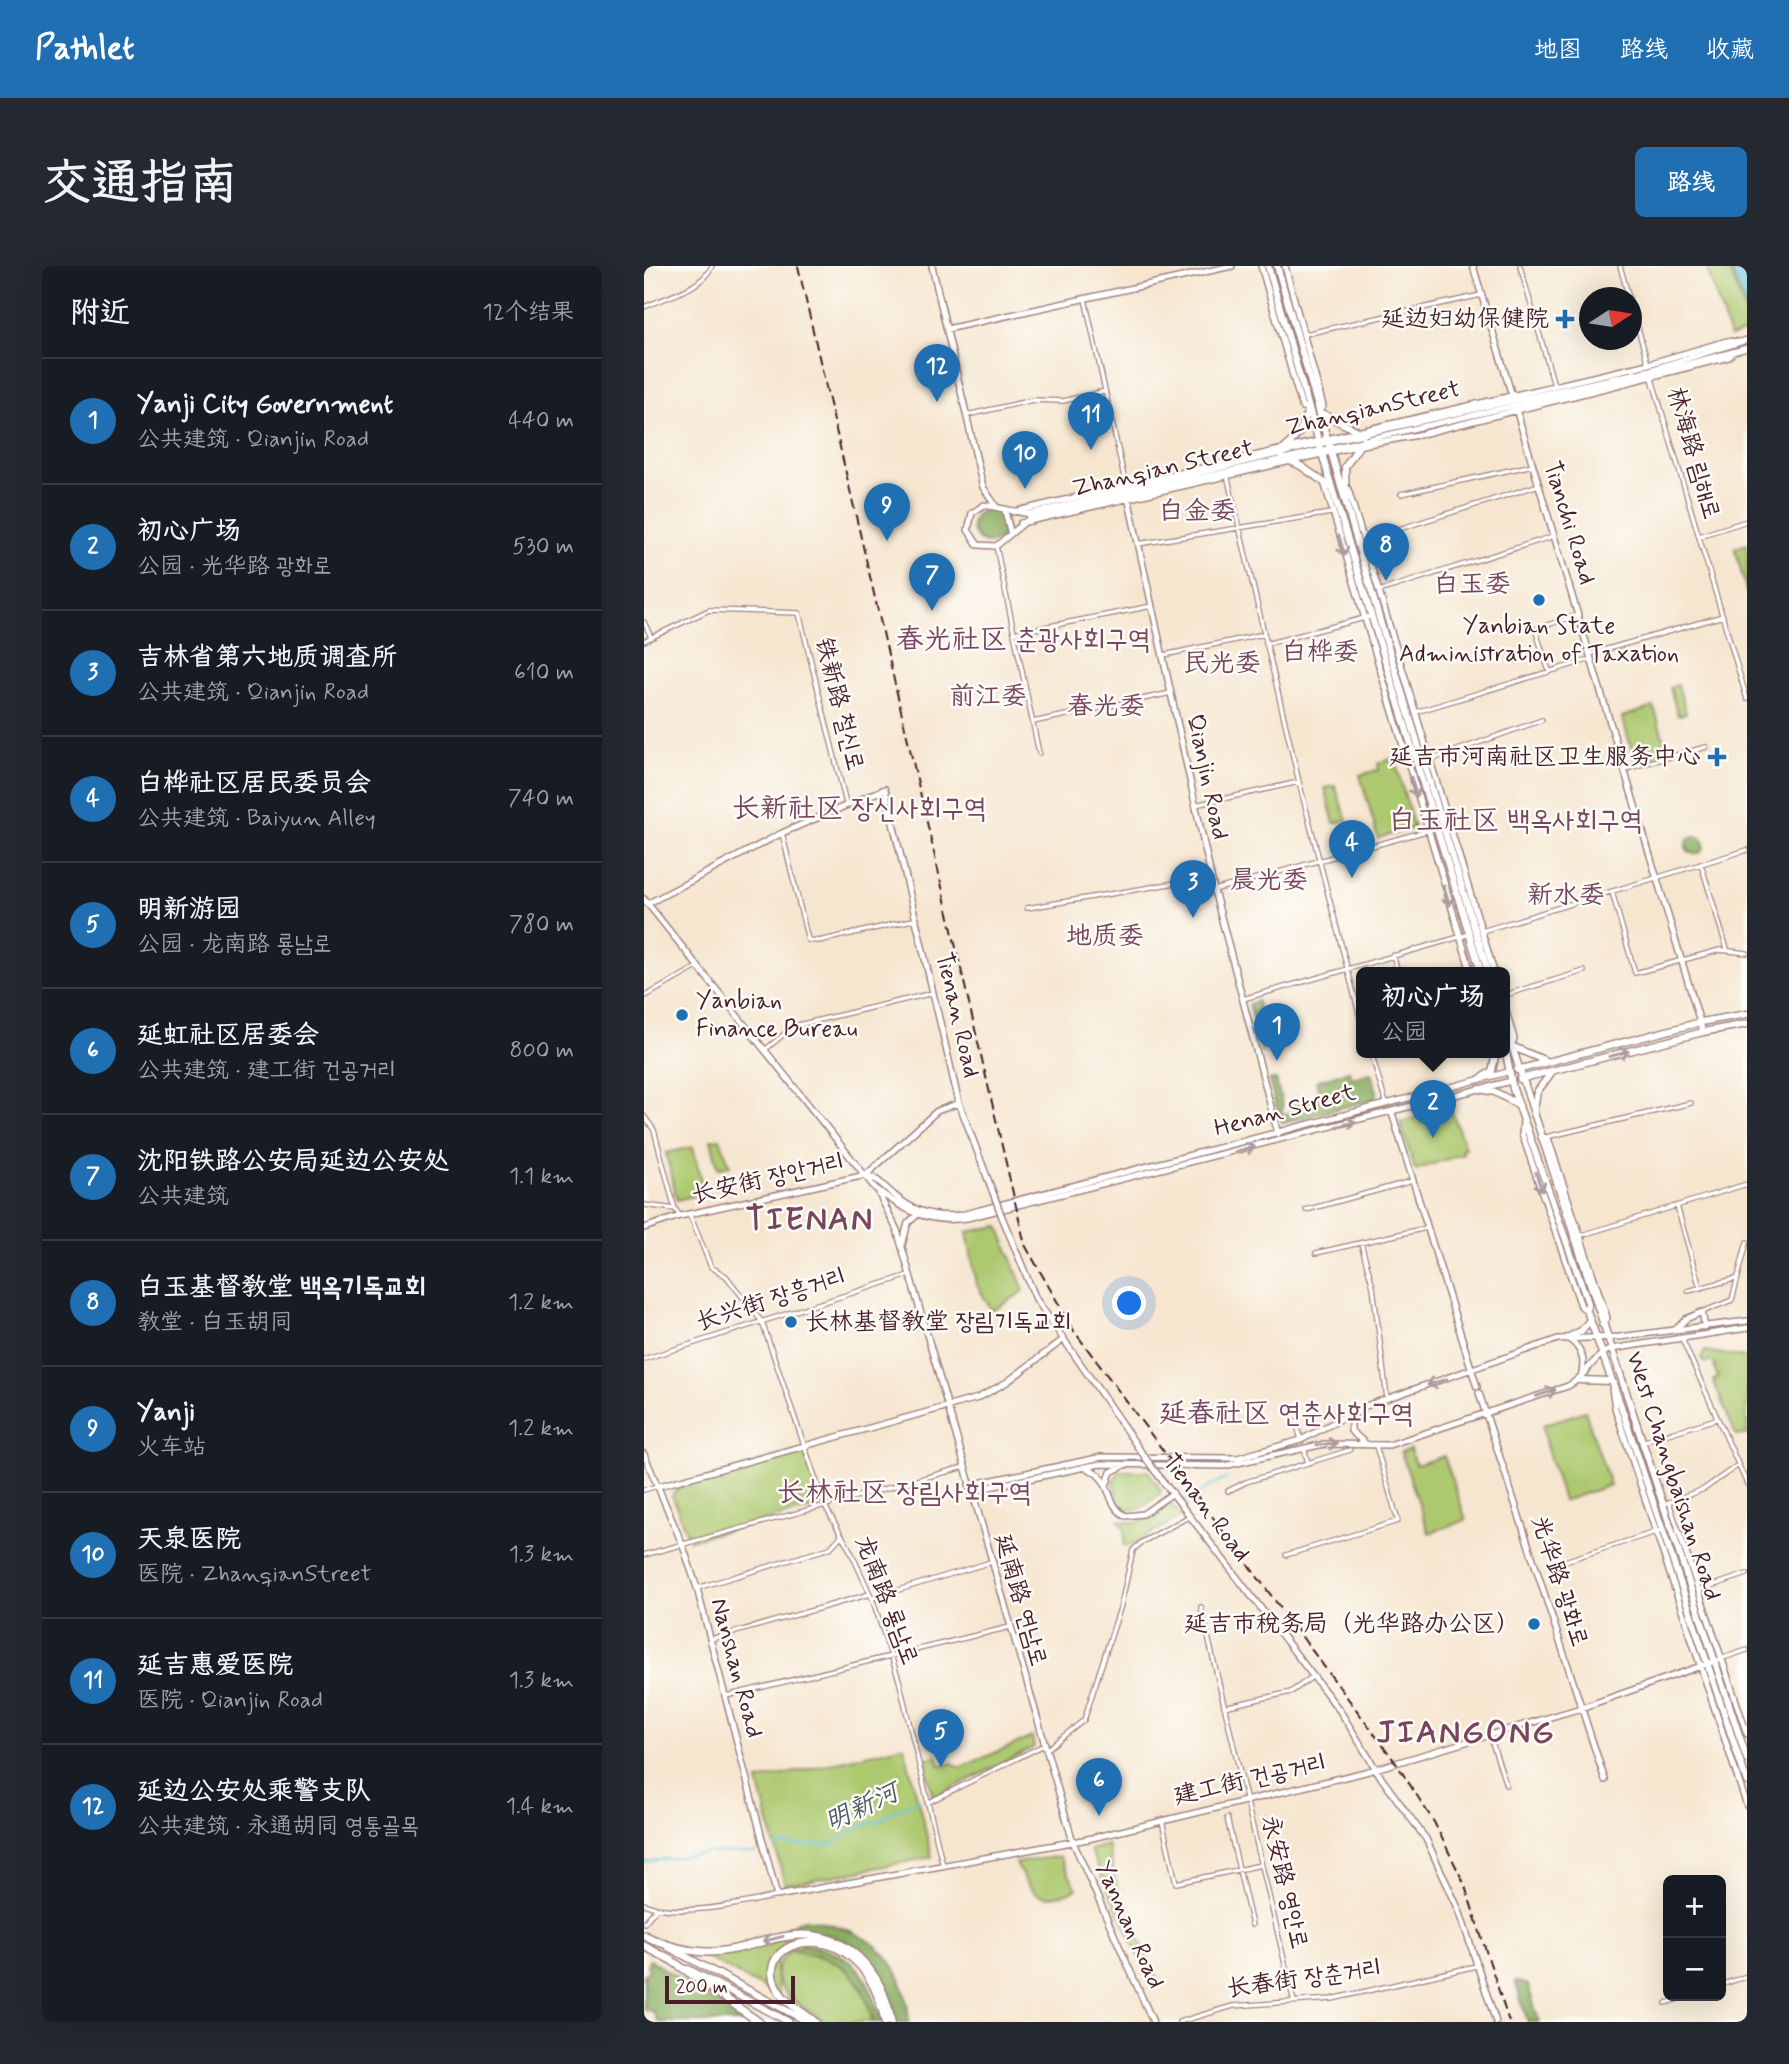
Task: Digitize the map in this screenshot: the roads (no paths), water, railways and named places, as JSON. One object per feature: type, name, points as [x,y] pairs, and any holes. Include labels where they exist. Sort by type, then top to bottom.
[{"type":"highway","points":[[644,1935],[666,1946],[712,1952],[790,1935],[833,1941],[850,1949],[871,1969],[883,1989],[891,2022]]},
{"type":"highway","points":[[815,2022],[782,1996],[775,1979],[777,1959],[789,1947],[803,1941],[826,1944],[859,1964],[876,1986],[885,2022]]},
{"type":"highway","points":[[644,1946],[671,1960],[759,2022]]},
{"type":"main road","points":[[1268,266],[1305,408],[1320,447],[1437,828],[1476,933],[1480,967]]},
{"type":"main road","points":[[1277,266],[1299,335],[1318,412],[1385,623],[1486,967]]},
{"type":"main road","points":[[1305,408],[1303,427],[1281,456],[1332,488]]},
{"type":"main road","points":[[1318,412],[1354,431],[1361,440],[1345,467],[1345,500]]},
{"type":"main road","name":"Henan Street","points":[[1508,1072],[1701,1022],[1747,1014]]},
{"type":"main road","name":"Henan Street","points":[[1511,1081],[1703,1032],[1747,1024]]},
{"type":"main road","points":[[1510,1048],[1537,1059],[1558,1060]]},
{"type":"main road","name":"West Changbaishan Road","points":[[1510,1051],[1519,1069],[1641,1443],[1665,1503],[1667,1520],[1695,1592],[1711,1663],[1747,1782]]},
{"type":"main road","points":[[1480,1079],[1492,1072],[1495,1058]]},
{"type":"main road","name":"West Changbaishan Road","points":[[1508,1058],[1508,1072],[1588,1303],[1587,1311],[1660,1531],[1747,1759]]},
{"type":"main road","points":[[1535,1118],[1534,1103],[1537,1092],[1553,1071]]},
{"type":"main road","points":[[1479,1089],[1495,1092],[1519,1105]]},
{"type":"main road","points":[[1567,1338],[1581,1331],[1590,1320]]},
{"type":"main road","points":[[1579,1380],[1610,1381]]},
{"type":"main road","points":[[1667,1520],[1678,1529]]},
{"type":"main road","points":[[666,1946],[808,2022]]},
{"type":"main road","points":[[671,1960],[789,2022]]},
{"type":"street","points":[[644,307],[698,283],[707,277],[712,266]]},
{"type":"street","points":[[932,266],[983,487],[995,505],[1008,512],[1010,533]]},
{"type":"street","points":[[947,329],[1232,266]]},
{"type":"street","points":[[1261,266],[1305,408]]},
{"type":"street","points":[[1285,266],[1299,335],[1482,295]]},
{"type":"street","name":"Tianchi Road","points":[[1473,266],[1684,960],[1703,1032]]},
{"type":"street","points":[[1520,266],[1554,385]]},
{"type":"street","points":[[1620,266],[1626,287]]},
{"type":"street","name":"Qianjin Road","points":[[1084,297],[1214,890],[1280,1141]]},
{"type":"street","name":"ZhanqianStreet","points":[[1127,492],[1289,447],[1320,447],[1418,435],[1514,403],[1554,385],[1650,371],[1745,341]]},
{"type":"street","name":"林海路 림해로","points":[[1642,343],[1747,699]]},
{"type":"street","name":"ZhanqianStreet","points":[[1328,445],[1354,431],[1514,403],[1747,348]]},
{"type":"street","points":[[967,415],[1033,400],[1063,401],[1105,391]]},
{"type":"street","points":[[1361,440],[1514,403]]},
{"type":"street","name":"ZhanqianStreet","points":[[1328,445],[1361,440]]},
{"type":"street","name":"Zhanqian Street","points":[[1008,512],[1029,514],[1328,445]]},
{"type":"street","name":"ZhanqianStreet","points":[[1227,475],[1292,462],[1320,447]]},
{"type":"street","points":[[1271,466],[1281,456]]},
{"type":"street","name":"Zhanqian Street","points":[[996,546],[1031,517],[1127,492],[1227,475],[1281,456]]},
{"type":"street","points":[[1401,494],[1533,465]]},
{"type":"street","points":[[1328,473],[1323,480],[1331,513],[1469,967]]},
{"type":"street","points":[[1227,475],[1299,782],[1356,1004]]},
{"type":"street","points":[[1363,541],[1539,485]]},
{"type":"street","points":[[983,487],[978,507],[968,519],[969,534],[978,545],[996,546],[1039,753]]},
{"type":"street","points":[[1347,487],[1385,623]]},
{"type":"street","points":[[978,507],[995,505]]},
{"type":"street","points":[[1139,544],[1331,513]]},
{"type":"street","points":[[1699,536],[1747,521]]},
{"type":"street","points":[[1378,591],[1554,536]]},
{"type":"street","points":[[1014,633],[1152,606]]},
{"type":"street","name":"铁新路 철신로","points":[[651,637],[709,610],[799,613],[846,803]]},
{"type":"street","points":[[1549,672],[1535,629],[1578,615]]},
{"type":"street","points":[[1266,644],[1372,616]]},
{"type":"street","points":[[1492,967],[1476,933],[1430,761],[1412,713],[1723,616]]},
{"type":"street","points":[[644,622],[651,637],[644,641]]},
{"type":"street","points":[[1163,655],[1264,634]]},
{"type":"street","points":[[1032,722],[1171,693]]},
{"type":"street","points":[[1430,761],[1542,720]]},
{"type":"street","points":[[1625,769],[1706,747]]},
{"type":"street","points":[[1195,805],[1299,782]]},
{"type":"street","name":"Tienan Road","points":[[846,803],[885,789],[918,919],[959,1103],[1030,1288],[1155,1471],[1340,1711],[1436,1857],[1459,1910],[1496,2022]]},
{"type":"street","points":[[846,803],[646,901],[875,1188],[917,1215],[908,1223],[902,1247]]},
{"type":"street","points":[[1214,890],[1437,828]]},
{"type":"street","points":[[782,833],[808,940],[819,941],[918,919]]},
{"type":"street","points":[[1241,1000],[1476,933],[1747,850]]},
{"type":"street","points":[[1701,864],[1727,949]]},
{"type":"street","points":[[1027,908],[1211,877]]},
{"type":"street","points":[[1612,892],[1635,973],[1727,949],[1747,953]]},
{"type":"street","points":[[1393,955],[1397,967]]},
{"type":"street","points":[[644,997],[697,967]]},
{"type":"street","points":[[1510,993],[1584,971]]},
{"type":"street","points":[[766,1049],[794,1026],[934,992]]},
{"type":"street","points":[[1510,1025],[1514,1039],[1510,1044]]},
{"type":"street","points":[[1372,1058],[1387,1105]]},
{"type":"street","name":"Henan Street","points":[[866,1175],[877,1178],[892,1194],[914,1207],[940,1216],[969,1214],[1508,1072]]},
{"type":"street","name":"Henan Street","points":[[917,1215],[945,1220],[967,1219],[1511,1081]]},
{"type":"street","name":"长安街 장안거리","points":[[644,1228],[680,1216],[866,1175],[937,1111],[959,1103]]},
{"type":"street","points":[[1541,1137],[1692,1103]]},
{"type":"street","name":"光华路 광화로","points":[[1392,1113],[1426,1228],[1605,1780]]},
{"type":"street","points":[[644,1116],[654,1130],[675,1209],[680,1216]]},
{"type":"street","name":"West Changbaishan Road","points":[[1541,1137],[1548,1138],[1607,1318],[1602,1325]]},
{"type":"street","points":[[1208,1151],[1210,1158]]},
{"type":"street","points":[[1306,1210],[1412,1181]]},
{"type":"street","points":[[1579,1236],[1747,1184]]},
{"type":"street","name":"延南路 연남로","points":[[875,1188],[892,1216],[902,1247],[990,1562],[1073,1842]]},
{"type":"street","points":[[644,1205],[675,1209]]},
{"type":"street","points":[[1676,1206],[1700,1288]]},
{"type":"street","name":"龙南路 룡남로","points":[[690,1214],[711,1267],[726,1276],[762,1322],[825,1506],[871,1596],[891,1657],[943,1866]]},
{"type":"street","points":[[1316,1253],[1426,1228]]},
{"type":"street","points":[[1675,1330],[1686,1319],[1730,1303],[1747,1241]]},
{"type":"street","points":[[1361,1243],[1373,1287],[1387,1398]]},
{"type":"street","name":"长兴街 장흥거리","points":[[644,1359],[909,1275]]},
{"type":"street","points":[[1688,1291],[1738,1278]]},
{"type":"street","points":[[1702,1312],[1705,1327]]},
{"type":"street","points":[[970,1488],[1102,1457],[1237,1458],[1301,1440],[1360,1408],[1387,1398],[1567,1338],[1606,1338],[1747,1321]]},
{"type":"street","points":[[970,1488],[1082,1467],[1129,1464],[1224,1466],[1340,1443],[1389,1446],[1486,1415],[1579,1380],[1601,1353],[1611,1349],[1747,1328]]},
{"type":"street","points":[[1681,1337],[1747,1484]]},
{"type":"street","points":[[1567,1338],[1582,1354],[1583,1365],[1579,1380]]},
{"type":"street","points":[[644,1490],[947,1407],[990,1392],[1064,1339]]},
{"type":"street","points":[[1360,1408],[1352,1418],[1350,1428],[1355,1437],[1368,1445]]},
{"type":"street","points":[[1641,1443],[1717,1419]]},
{"type":"street","points":[[1296,1421],[1301,1440]]},
{"type":"street","points":[[1286,1555],[1398,1521],[1376,1446]]},
{"type":"street","points":[[1304,1448],[1307,1463]]},
{"type":"street","points":[[1228,1491],[1240,1484],[1350,1450]]},
{"type":"street","name":"Nanshan Road","points":[[644,1454],[683,1546],[696,1588],[777,1896]]},
{"type":"street","points":[[1107,1486],[1111,1472],[1129,1464]]},
{"type":"street","points":[[1678,1529],[1665,1503],[1704,1489],[1738,1465]]},
{"type":"street","points":[[644,1555],[964,1467]]},
{"type":"street","points":[[1082,1467],[1098,1474],[1107,1486],[1117,1511],[1130,1517],[1143,1514],[1175,1495]]},
{"type":"street","points":[[927,1803],[1045,1747],[1084,1720],[1122,1605],[1133,1550],[1189,1515]]},
{"type":"street","name":"West Changbaishan Road","points":[[1678,1529],[1695,1592]]},
{"type":"street","points":[[1565,1562],[1660,1531]]},
{"type":"street","points":[[696,1588],[830,1548],[842,1535]]},
{"type":"street","points":[[711,1639],[990,1562]]},
{"type":"street","points":[[1695,1592],[1747,1574]]},
{"type":"street","name":"永安路 영안로","points":[[1201,1607],[1294,2002]]},
{"type":"street","points":[[726,1696],[1010,1626]]},
{"type":"street","points":[[1711,1663],[1747,1650]]},
{"type":"street","name":"West Changbaishan Road","points":[[1711,1663],[1747,1734]]},
{"type":"street","name":"West Changbaishan Road","points":[[1711,1663],[1747,1806]]},
{"type":"street","name":"建工街 건공거리","points":[[777,1896],[1073,1842],[1378,1769],[1581,1709],[1711,1663]]},
{"type":"street","points":[[1224,1707],[1291,1692],[1312,1677]]},
{"type":"street","points":[[1490,1736],[1506,1785]]},
{"type":"street","points":[[1227,1818],[1252,1925]]},
{"type":"street","points":[[1161,1819],[1176,1883],[1261,1865]]},
{"type":"street","name":"Yannan Road","points":[[1073,1842],[1153,2022]]},
{"type":"street","points":[[644,1904],[656,1909],[723,1908],[777,1896]]},
{"type":"street","points":[[644,1922],[656,1909]]},
{"type":"street","name":"长春街 장춘거리","points":[[1179,2022],[1233,2006],[1332,1998],[1476,1966]]},
{"type":"street","points":[[1726,1983],[1747,1976]]},
{"type":"street","points":[[1666,2003],[1672,2001]]},
{"type":"water","points":[[1730,266],[1747,266],[1747,311]]},
{"type":"waterway","name":"明新河","points":[[1184,1502],[1215,1483],[1227,1479]]},
{"type":"waterway","name":"明新河","points":[[776,1848],[784,1845],[829,1845],[858,1827],[881,1820],[893,1811],[920,1800]]},
{"type":"waterway","name":"明新河","points":[[644,1862],[706,1853],[756,1853]]},
{"type":"railway","points":[[798,266],[1025,1245],[1074,1331],[1396,1763],[1434,1822],[1464,1883],[1509,2022]]},
{"type":"place","name":"延边妇幼保健院","points":[[1565,319]]},
{"type":"place","name":"延边公安处乘警支队","points":[[937,402]]},
{"type":"place","name":"延吉惠爱医院","points":[[1091,450]]},
{"type":"place","name":"天泉医院","points":[[1025,489]]},
{"type":"place","name":"Yanji","points":[[887,541]]},
{"type":"place","name":"白玉基督教堂 백옥기독교회","points":[[1386,581]]},
{"type":"place","name":"Yanbian State Administration of Taxation","points":[[1539,600]]},
{"type":"place","name":"沈阳铁路公安局延边公安处","points":[[932,611]]},
{"type":"place","name":"延吉市河南社区卫生服务中心","points":[[1717,757]]},
{"type":"place","name":"白桦社区居民委员会","points":[[1352,878]]},
{"type":"place","name":"吉林省第六地质调查所","points":[[1193,918]]},
{"type":"place","name":"Yanbian Finance Bureau","points":[[682,1015]]},
{"type":"place","name":"Yanji City Government","points":[[1277,1061]]},
{"type":"place","name":"初心广场","points":[[1433,1138]]},
{"type":"place","name":"长林基督教堂 장림기독교회","points":[[791,1322]]},
{"type":"place","name":"延吉市税务局（光华路办公区）","points":[[1534,1624]]},
{"type":"place","name":"明新游园","points":[[941,1767]]},
{"type":"place","name":"延虹社区居委会","points":[[1099,1816]]},
{"type":"district","name":"白金委","points":[[1197,512]]},
{"type":"district","name":"白玉委","points":[[1472,585]]},
{"type":"district","name":"春光社区 춘광사회구역","points":[[1023,640]]},
{"type":"district","name":"白桦委","points":[[1320,653]]},
{"type":"district","name":"民光委","points":[[1222,664]]},
{"type":"district","name":"前江委","points":[[988,697]]},
{"type":"district","name":"春光委","points":[[1106,707]]},
{"type":"district","name":"长新社区 장신사회구역","points":[[859,809]]},
{"type":"district","name":"白玉社区 백옥사회구역","points":[[1515,821]]},
{"type":"district","name":"晨光委","points":[[1269,881]]},
{"type":"district","name":"新水委","points":[[1566,896]]},
{"type":"district","name":"地质委","points":[[1105,937]]},
{"type":"district","name":"TIENAN","points":[[810,1220]]},
{"type":"district","name":"延春社区 연춘사회구역","points":[[1286,1414]]},
{"type":"district","name":"长林社区 장림사회구역","points":[[904,1493]]},
{"type":"district","name":"JIANGONG","points":[[1466,1733]]}]
